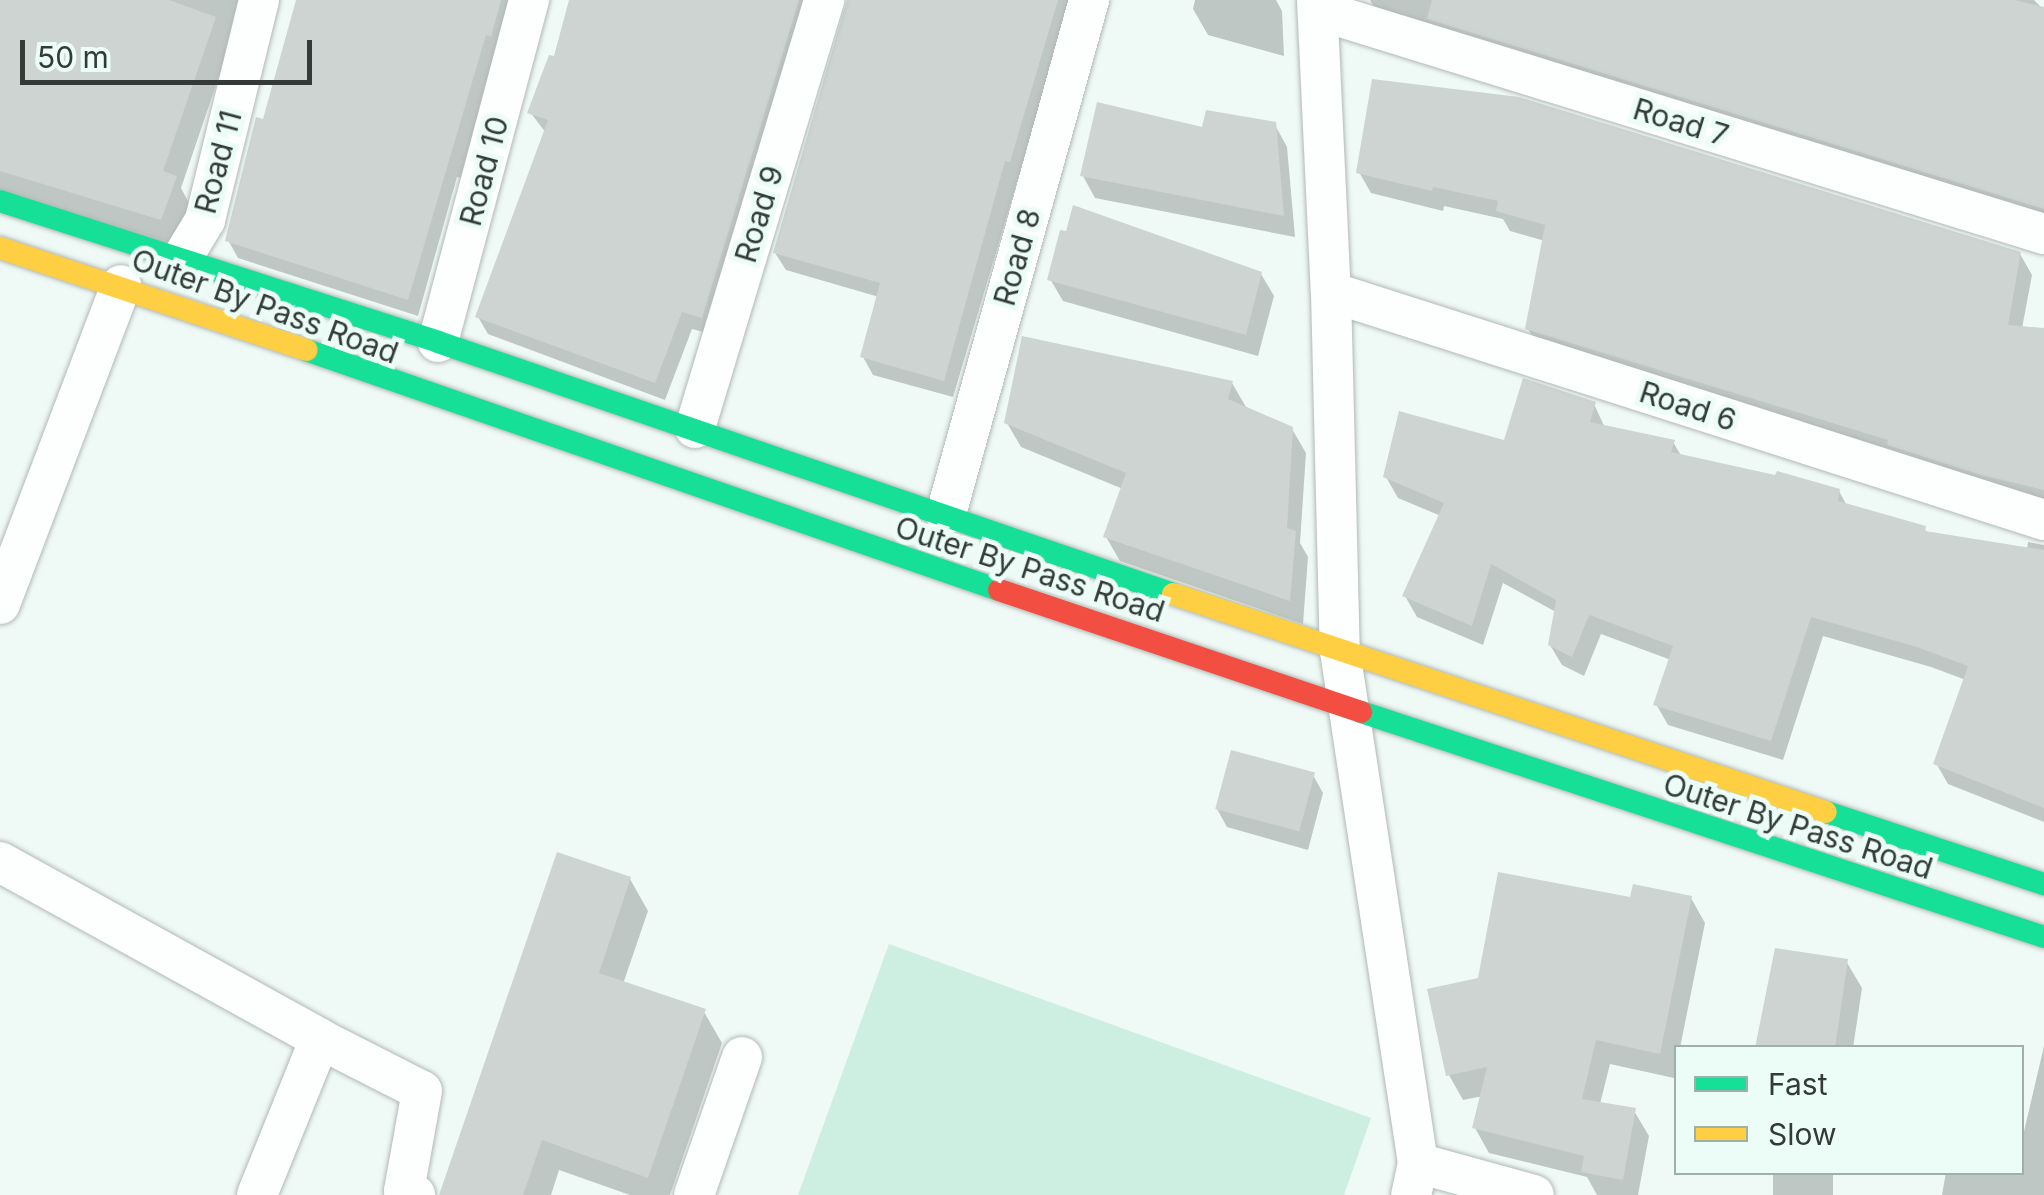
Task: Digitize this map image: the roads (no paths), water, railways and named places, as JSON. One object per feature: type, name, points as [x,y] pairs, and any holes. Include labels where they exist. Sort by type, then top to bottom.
[{"type":"main road","name":"Outer By Pass Road","points":[[0,201],[438,342],[1340,652],[2044,884]]},
{"type":"main road","name":"Outer By Pass Road","points":[[0,248],[121,285],[645,471],[1773,851],[2044,937]]},
{"type":"street","name":"Road 11","points":[[181,260],[205,220],[259,0]]},
{"type":"street","name":"Road 10","points":[[438,342],[529,0]]},
{"type":"street","name":"Road 9","points":[[695,428],[824,0]]},
{"type":"street","name":"Road 8","points":[[946,514],[1089,0]]},
{"type":"street","name":"Road 7","points":[[1317,5],[2044,234]]},
{"type":"street","points":[[1317,5],[1331,292],[1340,652],[1351,707],[1414,1179],[1534,1195]]},
{"type":"street","points":[[0,604],[121,285]]},
{"type":"street","name":"Road 6","points":[[1331,292],[2044,520]]},
{"type":"street","points":[[0,862],[422,1091],[404,1191],[414,1195]]},
{"type":"street","points":[[257,1195],[320,1039]]},
{"type":"street","points":[[694,1195],[742,1057]]}]
